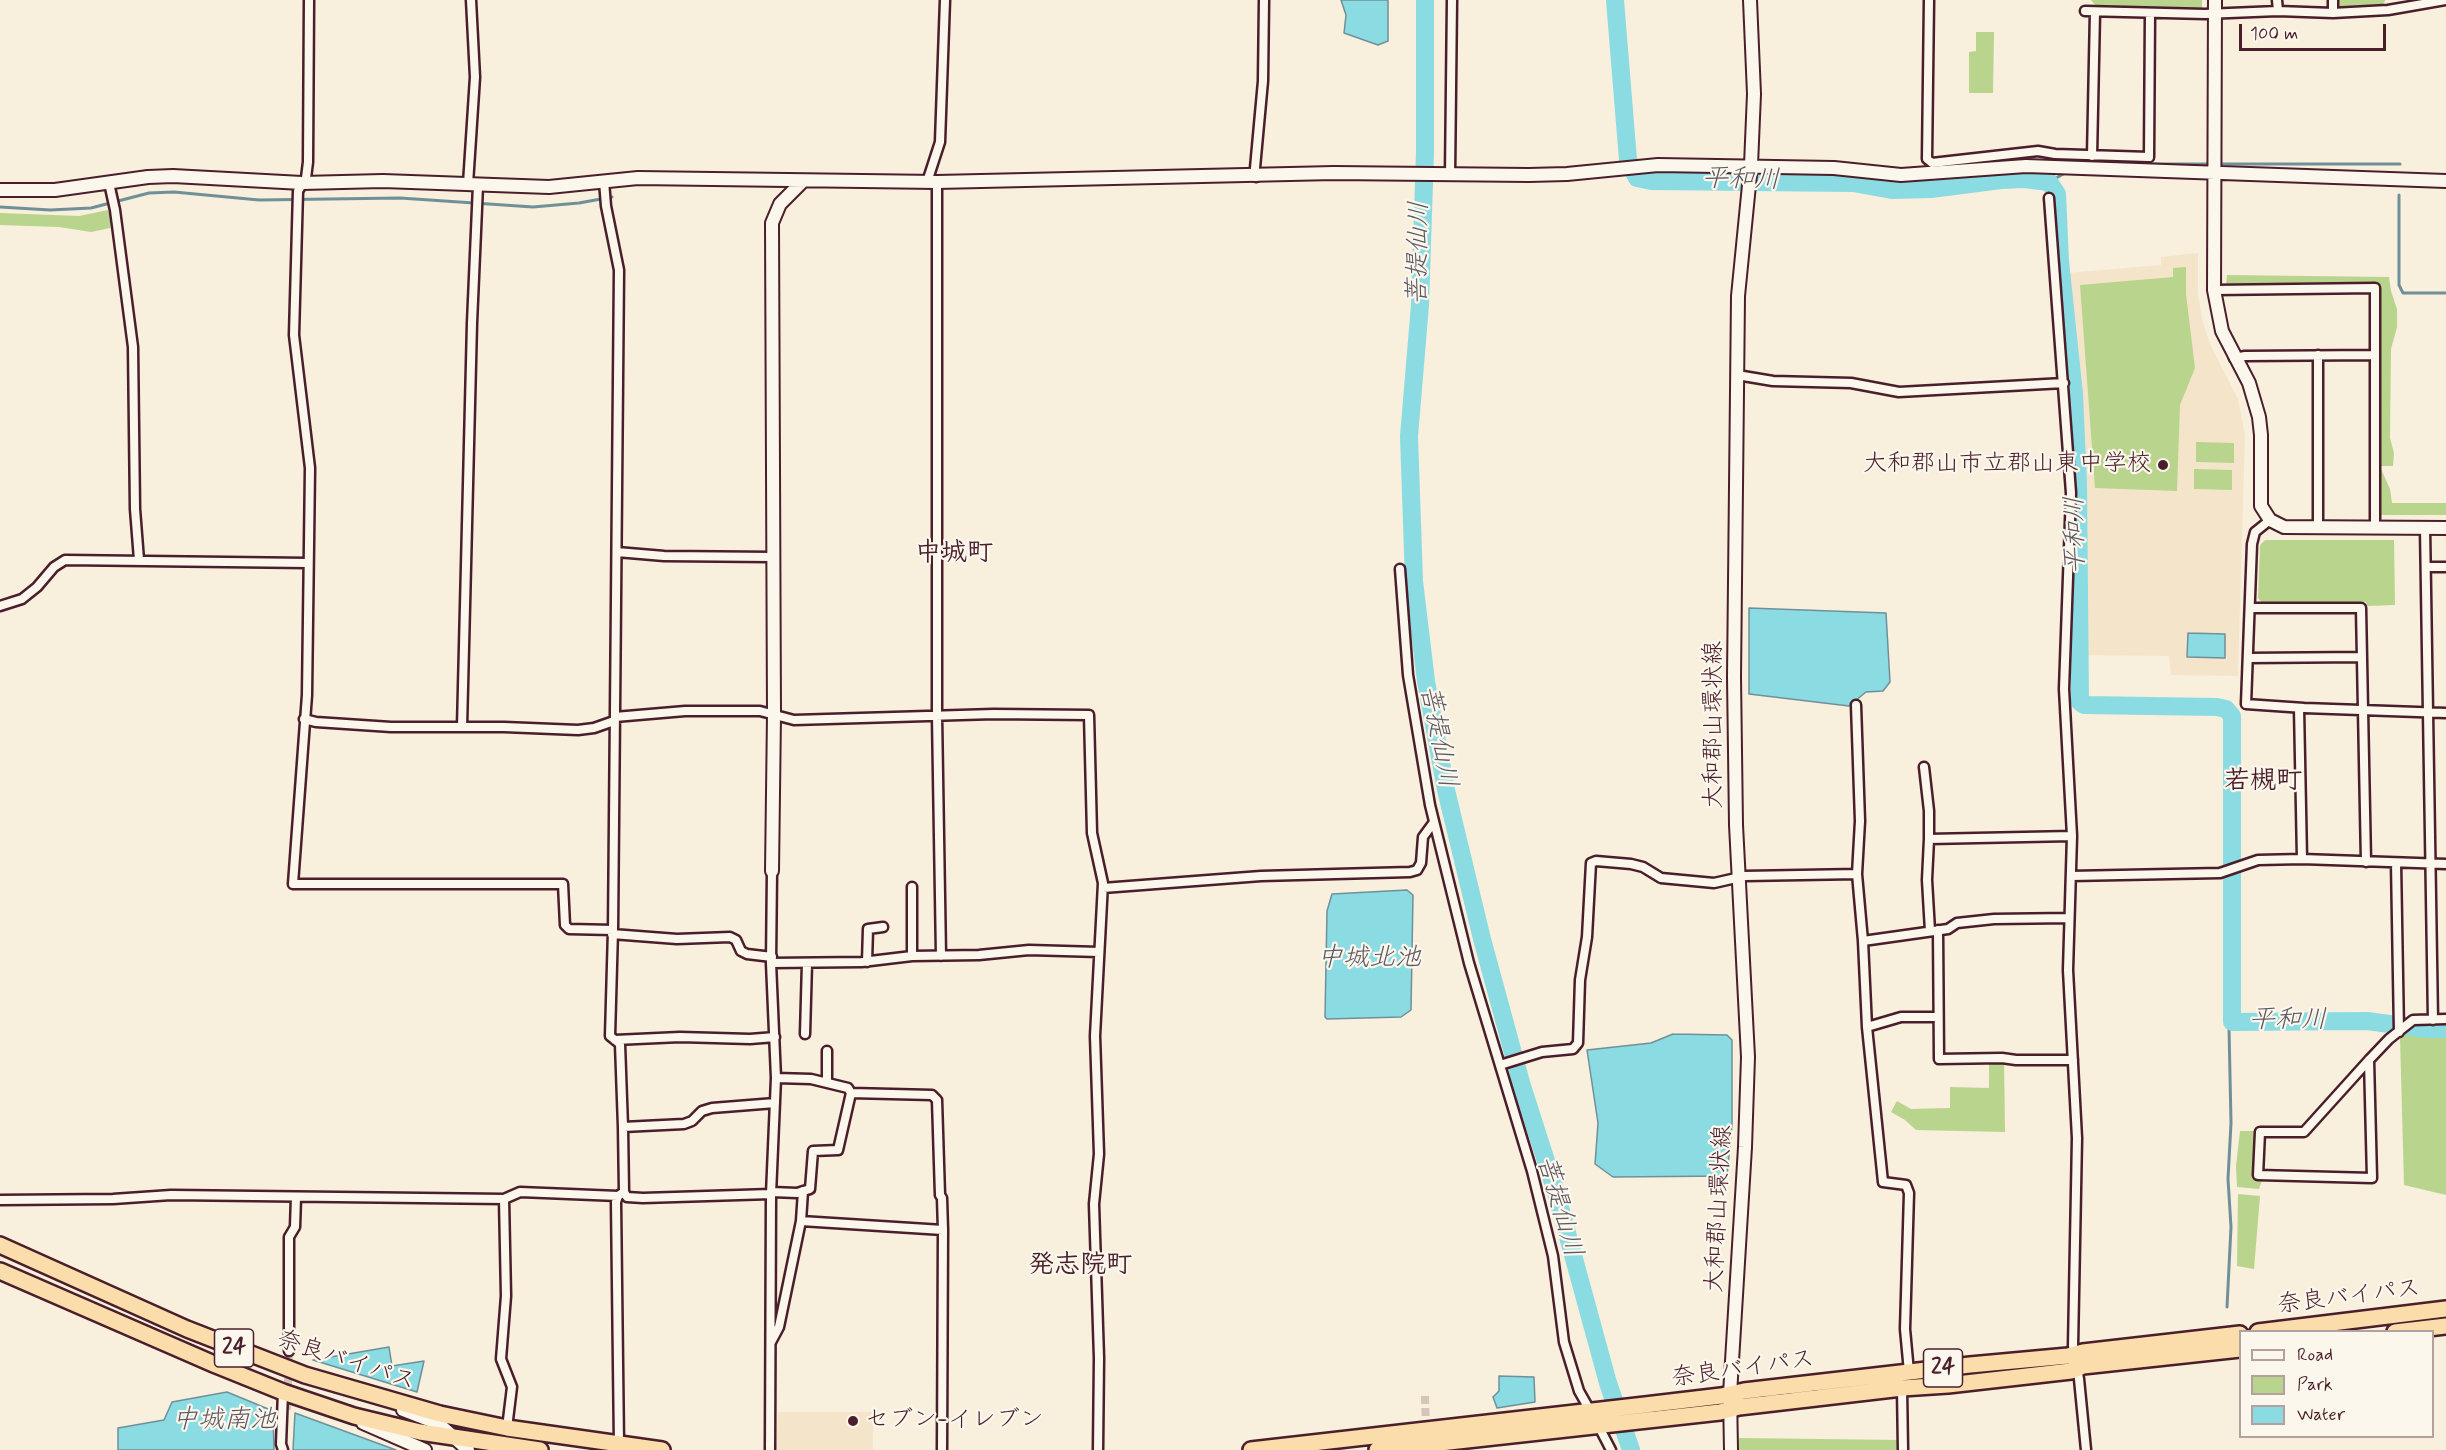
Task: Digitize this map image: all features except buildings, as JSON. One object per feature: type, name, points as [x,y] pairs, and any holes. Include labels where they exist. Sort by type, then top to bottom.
[{"type":"highway","name":"奈良バイパス","points":[[0,1245],[187,1329],[305,1375],[440,1414],[507,1428],[662,1450]]},
{"type":"highway","name":"奈良バイパス","points":[[0,1271],[118,1324],[283,1392],[354,1416],[463,1444],[540,1450]]},
{"type":"highway","name":"奈良バイパス","points":[[2274,1330],[2446,1309]]},
{"type":"highway","name":"奈良バイパス","points":[[2412,1330],[2446,1326]]},
{"type":"highway","name":"奈良バイパス","points":[[1730,1401],[1948,1385],[2239,1334]]},
{"type":"highway","name":"奈良バイパス","points":[[1251,1450],[1647,1413],[1909,1372],[2239,1349]]},
{"type":"highway","name":"奈良バイパス","points":[[1377,1450],[1598,1417]]},
{"type":"street","points":[[309,0],[308,162],[306,178],[298,190],[294,335],[310,468],[307,695],[293,884],[563,884],[565,925],[570,928],[677,939],[730,937],[736,940],[741,951],[747,954],[772,960],[807,963],[867,962],[912,956],[980,955],[1029,950],[1099,952]]},
{"type":"street","points":[[462,727],[472,323],[475,77],[471,0]]},
{"type":"street","points":[[941,956],[932,182],[940,142],[945,0]]},
{"type":"street","points":[[1256,177],[1263,81],[1264,0]]},
{"type":"street","points":[[1448,175],[1452,0]]},
{"type":"street","name":"大和郡山環状線","points":[[1731,1450],[1730,1401],[1748,1057],[1739,877],[1734,677],[1739,271],[1750,178],[1754,94],[1750,0]]},
{"type":"street","points":[[1929,0],[1927,159],[1932,163],[2038,151],[2055,154],[2149,157],[2150,13]]},
{"type":"street","points":[[2215,0],[2214,290],[2222,331],[2249,383],[2259,417],[2261,435],[2259,501],[2263,511],[2270,520],[2284,527],[2446,528]]},
{"type":"street","points":[[2277,0],[2278,11]]},
{"type":"street","points":[[2333,0],[2333,13]]},
{"type":"street","points":[[2388,0],[2388,10]]},
{"type":"street","points":[[2085,11],[2215,14],[2278,11],[2333,13],[2388,10],[2446,0]]},
{"type":"street","points":[[2092,156],[2096,12]]},
{"type":"street","points":[[0,190],[55,190],[172,176],[302,183],[383,181],[549,187],[648,178],[802,182],[932,182],[1096,177],[1256,177],[1334,173],[1530,175],[1595,172],[1658,165],[1750,178],[1834,168],[1901,175],[2000,166],[2446,181]]},
{"type":"street","points":[[604,181],[606,206],[619,270],[610,1036],[620,1044],[623,1127],[621,1194],[616,1202],[619,1445]]},
{"type":"street","points":[[770,1450],[771,1193],[776,1078],[772,960],[774,715],[772,223],[780,204],[802,182]]},
{"type":"street","points":[[109,183],[115,210],[133,346],[135,509],[139,560]]},
{"type":"street","points":[[2049,198],[2071,493],[2064,689],[2072,836],[2068,969],[2077,1138],[2073,1300],[2076,1361],[2086,1450]]},
{"type":"street","points":[[2214,290],[2375,288],[2375,528]]},
{"type":"street","points":[[2318,355],[2318,527]]},
{"type":"street","points":[[2234,358],[2375,355]]},
{"type":"street","points":[[1737,375],[1773,381],[1851,383],[1899,392],[2064,383]]},
{"type":"street","points":[[2270,520],[2255,532],[2252,544],[2246,704],[2446,713]]},
{"type":"street","points":[[2425,528],[2433,1020]]},
{"type":"street","points":[[617,552],[664,556],[773,557]]},
{"type":"street","points":[[0,606],[22,599],[64,560],[308,562]]},
{"type":"street","points":[[2426,567],[2446,567]]},
{"type":"street","points":[[1400,569],[1408,675],[1434,822],[1474,982],[1502,1065],[1532,1171],[1553,1256],[1564,1342],[1579,1391],[1598,1417],[1611,1450]]},
{"type":"street","points":[[2250,608],[2361,608],[2366,862]]},
{"type":"street","points":[[2249,658],[2362,657]]},
{"type":"street","points":[[1856,705],[1860,821],[1857,874],[1867,1027],[1883,1182],[1906,1185],[1909,1193],[1905,1329],[1909,1372]]},
{"type":"street","points":[[2299,708],[2302,859]]},
{"type":"street","points":[[304,719],[391,728],[578,730],[614,719],[685,711],[760,711],[794,720],[1089,715],[1092,833],[1103,888],[1095,1036],[1099,1154],[1094,1204],[1099,1358],[1098,1450]]},
{"type":"street","points":[[1924,767],[1929,811],[1927,880],[1934,930],[1939,1059],[2073,1060]]},
{"type":"street","points":[[1103,888],[1261,876],[1410,872],[1417,870],[1421,863],[1423,837],[1434,822]]},
{"type":"street","points":[[1929,839],[2072,836]]},
{"type":"street","points":[[2071,876],[2220,873],[2258,860],[2302,859],[2446,864]]},
{"type":"street","points":[[1502,1065],[1542,1052],[1573,1048],[1578,1043],[1580,980],[1587,937],[1591,863],[1596,861],[1631,864],[1643,867],[1661,878],[1714,883],[1739,877],[1857,874]]},
{"type":"street","points":[[2396,863],[2399,1032]]},
{"type":"street","points":[[912,886],[912,956]]},
{"type":"street","points":[[1863,940],[1948,929],[1957,923],[1994,919],[2069,918]]},
{"type":"street","points":[[867,962],[868,929],[883,927]]},
{"type":"street","points":[[805,1034],[807,963]]},
{"type":"street","points":[[1867,1027],[1901,1017],[1938,1017]]},
{"type":"street","points":[[2369,1060],[2372,1178],[2258,1175],[2260,1132],[2304,1132],[2369,1060],[2413,1020],[2446,1019]]},
{"type":"street","points":[[615,1040],[775,1037]]},
{"type":"street","points":[[826,1082],[827,1051]]},
{"type":"street","points":[[0,1200],[113,1199],[171,1195],[504,1199],[520,1192],[621,1194],[627,1197],[643,1198],[803,1191],[810,1189],[813,1151],[838,1150],[851,1093],[848,1088],[811,1078],[776,1078]]},
{"type":"street","points":[[851,1093],[932,1095],[937,1100],[943,1230],[942,1450]]},
{"type":"street","points":[[623,1127],[684,1124],[692,1121],[702,1111],[712,1108],[775,1103]]},
{"type":"street","points":[[770,1344],[779,1327],[801,1221],[803,1191]]},
{"type":"street","points":[[288,1351],[289,1237],[295,1227],[296,1197]]},
{"type":"street","points":[[504,1199],[506,1296],[501,1359],[512,1387],[507,1428]]},
{"type":"street","points":[[801,1221],[943,1230]]},
{"type":"street","points":[[1902,1388],[1904,1450]]},
{"type":"street","points":[[283,1392],[281,1444],[284,1450]]},
{"type":"street","points":[[361,1392],[439,1424],[463,1444]]},
{"type":"street","points":[[284,1450],[287,1410]]},
{"type":"street","points":[[354,1416],[362,1423],[425,1450]]},
{"type":"shaded area","name":"大和郡山市立郡山東中学校","points":[[2198,253],[2198,294],[2202,319],[2210,344],[2238,399],[2245,435],[2238,676],[2171,675],[2169,656],[2079,655],[2083,495],[2067,273],[2161,265],[2161,257]]},
{"type":"shaded area","points":[[778,1412],[873,1412],[873,1450],[777,1450]]},
{"type":"green space","points":[[2091,0],[2202,0],[2202,9],[2097,7]]},
{"type":"green space","points":[[2338,0],[2385,1],[2381,7],[2342,9]]},
{"type":"green space","points":[[1976,32],[1994,32],[1993,93],[1969,93],[1969,52],[1976,51]]},
{"type":"green space","points":[[108,210],[110,228],[91,232],[59,227],[0,225],[0,213],[79,216]]},
{"type":"green space","points":[[2186,267],[2186,294],[2195,368],[2180,405],[2177,491],[2095,488],[2080,285],[2173,277],[2173,268]]},
{"type":"green space","points":[[2227,275],[2389,277],[2397,309],[2397,327],[2391,349],[2390,438],[2394,453],[2393,466],[2381,466],[2381,285],[2226,285]]},
{"type":"green space","points":[[2196,442],[2234,443],[2234,463],[2196,462]]},
{"type":"green space","points":[[2194,469],[2232,470],[2232,490],[2194,489]]},
{"type":"green space","points":[[2381,469],[2390,489],[2392,503],[2446,503],[2446,515],[2380,515]]},
{"type":"green space","points":[[2265,540],[2394,540],[2395,605],[2367,606],[2366,602],[2262,603],[2258,598],[2260,545]]},
{"type":"green space","points":[[2446,1034],[2446,1195],[2404,1185],[2400,1037],[2402,1035]]},
{"type":"green space","points":[[1989,1059],[2004,1060],[2005,1132],[1916,1130],[1891,1112],[1897,1101],[1911,1109],[1950,1108],[1950,1087],[1989,1088]]},
{"type":"green space","points":[[2240,1131],[2254,1131],[2253,1179],[2262,1180],[2259,1189],[2237,1187],[2236,1166]]},
{"type":"green space","points":[[2238,1194],[2260,1196],[2254,1269],[2237,1266]]},
{"type":"green space","points":[[1739,1438],[1900,1440],[1900,1450],[1738,1450]]},
{"type":"water","points":[[1341,0],[1388,0],[1388,41],[1378,45],[1344,33],[1346,15]]},
{"type":"water","points":[[1749,608],[1886,613],[1890,682],[1883,691],[1866,692],[1849,706],[1749,694]]},
{"type":"water","points":[[2188,633],[2225,634],[2225,658],[2187,657]]},
{"type":"water","name":"中城北池","points":[[1407,890],[1413,895],[1411,1010],[1401,1017],[1327,1019],[1325,1017],[1327,911],[1332,894]]},
{"type":"water","points":[[1673,1034],[1727,1035],[1732,1040],[1732,1124],[1727,1176],[1613,1177],[1595,1164],[1598,1123],[1587,1050],[1651,1043]]},
{"type":"water","points":[[389,1347],[392,1366],[424,1361],[417,1392],[313,1360]]},
{"type":"water","points":[[1499,1376],[1534,1377],[1535,1402],[1497,1408],[1493,1397],[1499,1391]]},
{"type":"water","name":"中城南池","points":[[227,1392],[273,1411],[274,1450],[118,1450],[118,1428],[164,1420],[172,1402]]},
{"type":"water","name":"中城南池","points":[[295,1413],[396,1450],[293,1450]]},
{"type":"waterway","name":"菩提仙川","points":[[1425,0],[1425,152],[1420,305],[1409,436],[1414,581],[1426,681],[1446,790],[1482,939],[1522,1086],[1555,1189],[1608,1383],[1631,1450]]},
{"type":"waterway","name":"平和川","points":[[1615,0],[1628,160],[1637,178],[1651,181],[1853,183],[1892,190],[1931,189],[2001,180],[2024,179],[2049,182],[2057,194],[2060,261],[2074,394],[2078,484],[2080,702],[2084,705],[2217,707],[2226,709],[2232,716],[2232,1022],[2367,1021],[2427,1029],[2446,1029]]},
{"type":"waterway","points":[[2135,164],[2212,164]]},
{"type":"waterway","points":[[2219,164],[2400,164]]},
{"type":"waterway","points":[[2049,182],[2067,172]]},
{"type":"waterway","points":[[0,207],[50,210],[91,208],[149,193],[174,192],[259,200],[400,198],[533,207],[579,203],[612,197]]},
{"type":"waterway","points":[[2399,195],[2399,285],[2403,293],[2446,293]]},
{"type":"waterway","points":[[2227,1307],[2231,1227],[2228,1179],[2231,1123],[2229,1028],[2232,1022]]},
{"type":"tunnel","points":[[287,1410],[289,1351]]},
{"type":"tunnel","points":[[1425,1396],[1426,1432]]},
{"type":"place","name":"大和郡山市立郡山東中学校","points":[[2163,465]]},
{"type":"place","name":"セブン-イレブン","points":[[853,1421]]},
{"type":"district","name":"中城町","points":[[954,555]]},
{"type":"district","name":"若槻町","points":[[2263,783]]},
{"type":"district","name":"発志院町","points":[[1080,1267]]}]
